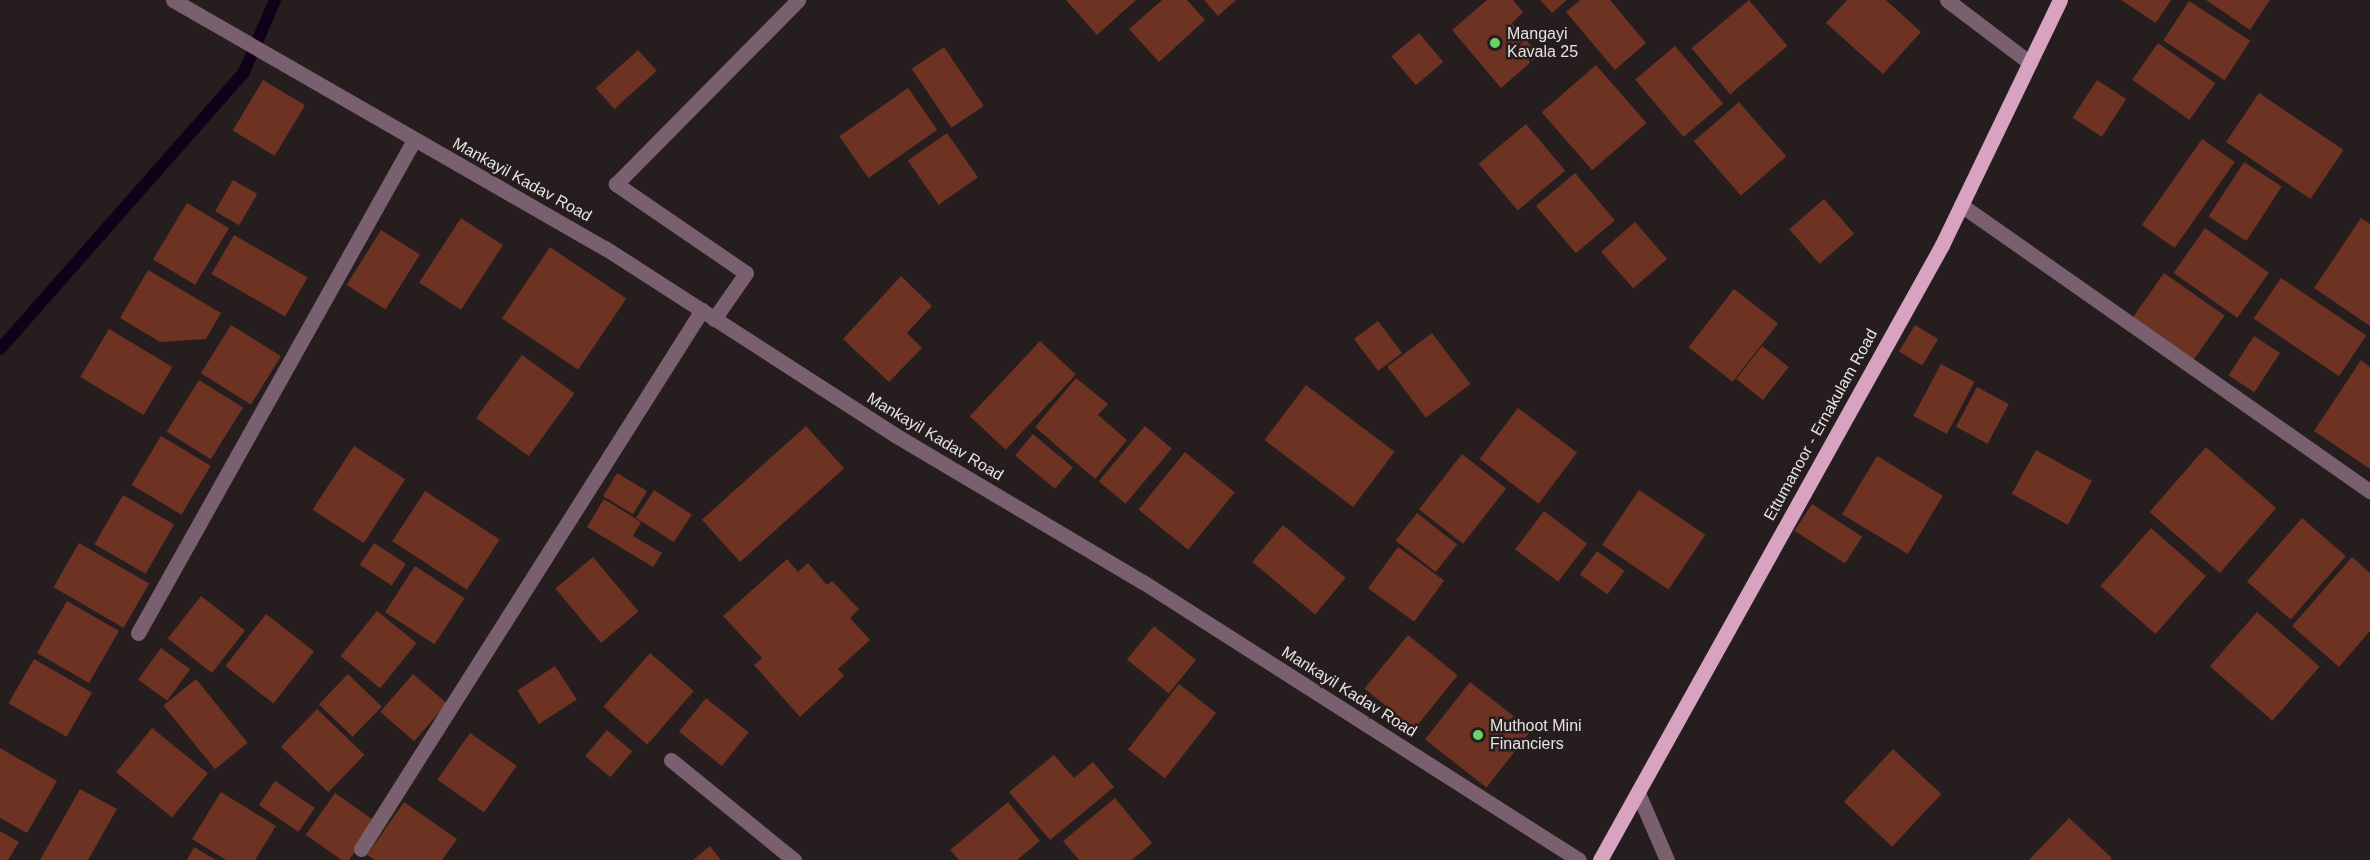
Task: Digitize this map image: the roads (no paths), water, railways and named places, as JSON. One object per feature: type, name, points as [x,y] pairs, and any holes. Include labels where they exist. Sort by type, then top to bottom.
[{"type":"main road","name":"Ettumanoor - Ernakulam Road","points":[[1600,860],[1961,205],[2060,0]]},
{"type":"street","name":"Mankayil Kadav Road","points":[[173,0],[264,57],[414,140],[708,315],[1580,860]]},
{"type":"street","points":[[362,849],[708,315],[746,273],[616,184],[798,0]]},
{"type":"street","points":[[1947,0],[2030,63]]},
{"type":"street","points":[[138,633],[414,140]]},
{"type":"street","points":[[1961,205],[2370,491]]},
{"type":"street","points":[[671,760],[794,860]]},
{"type":"street","points":[[1638,793],[1667,860]]},
{"type":"waterway","points":[[0,349],[244,72],[275,0]]},
{"type":"place","name":"Mangayi Kavala 25","points":[[1495,43]]},
{"type":"place","name":"Muthoot Mini Financiers","points":[[1478,735]]}]
